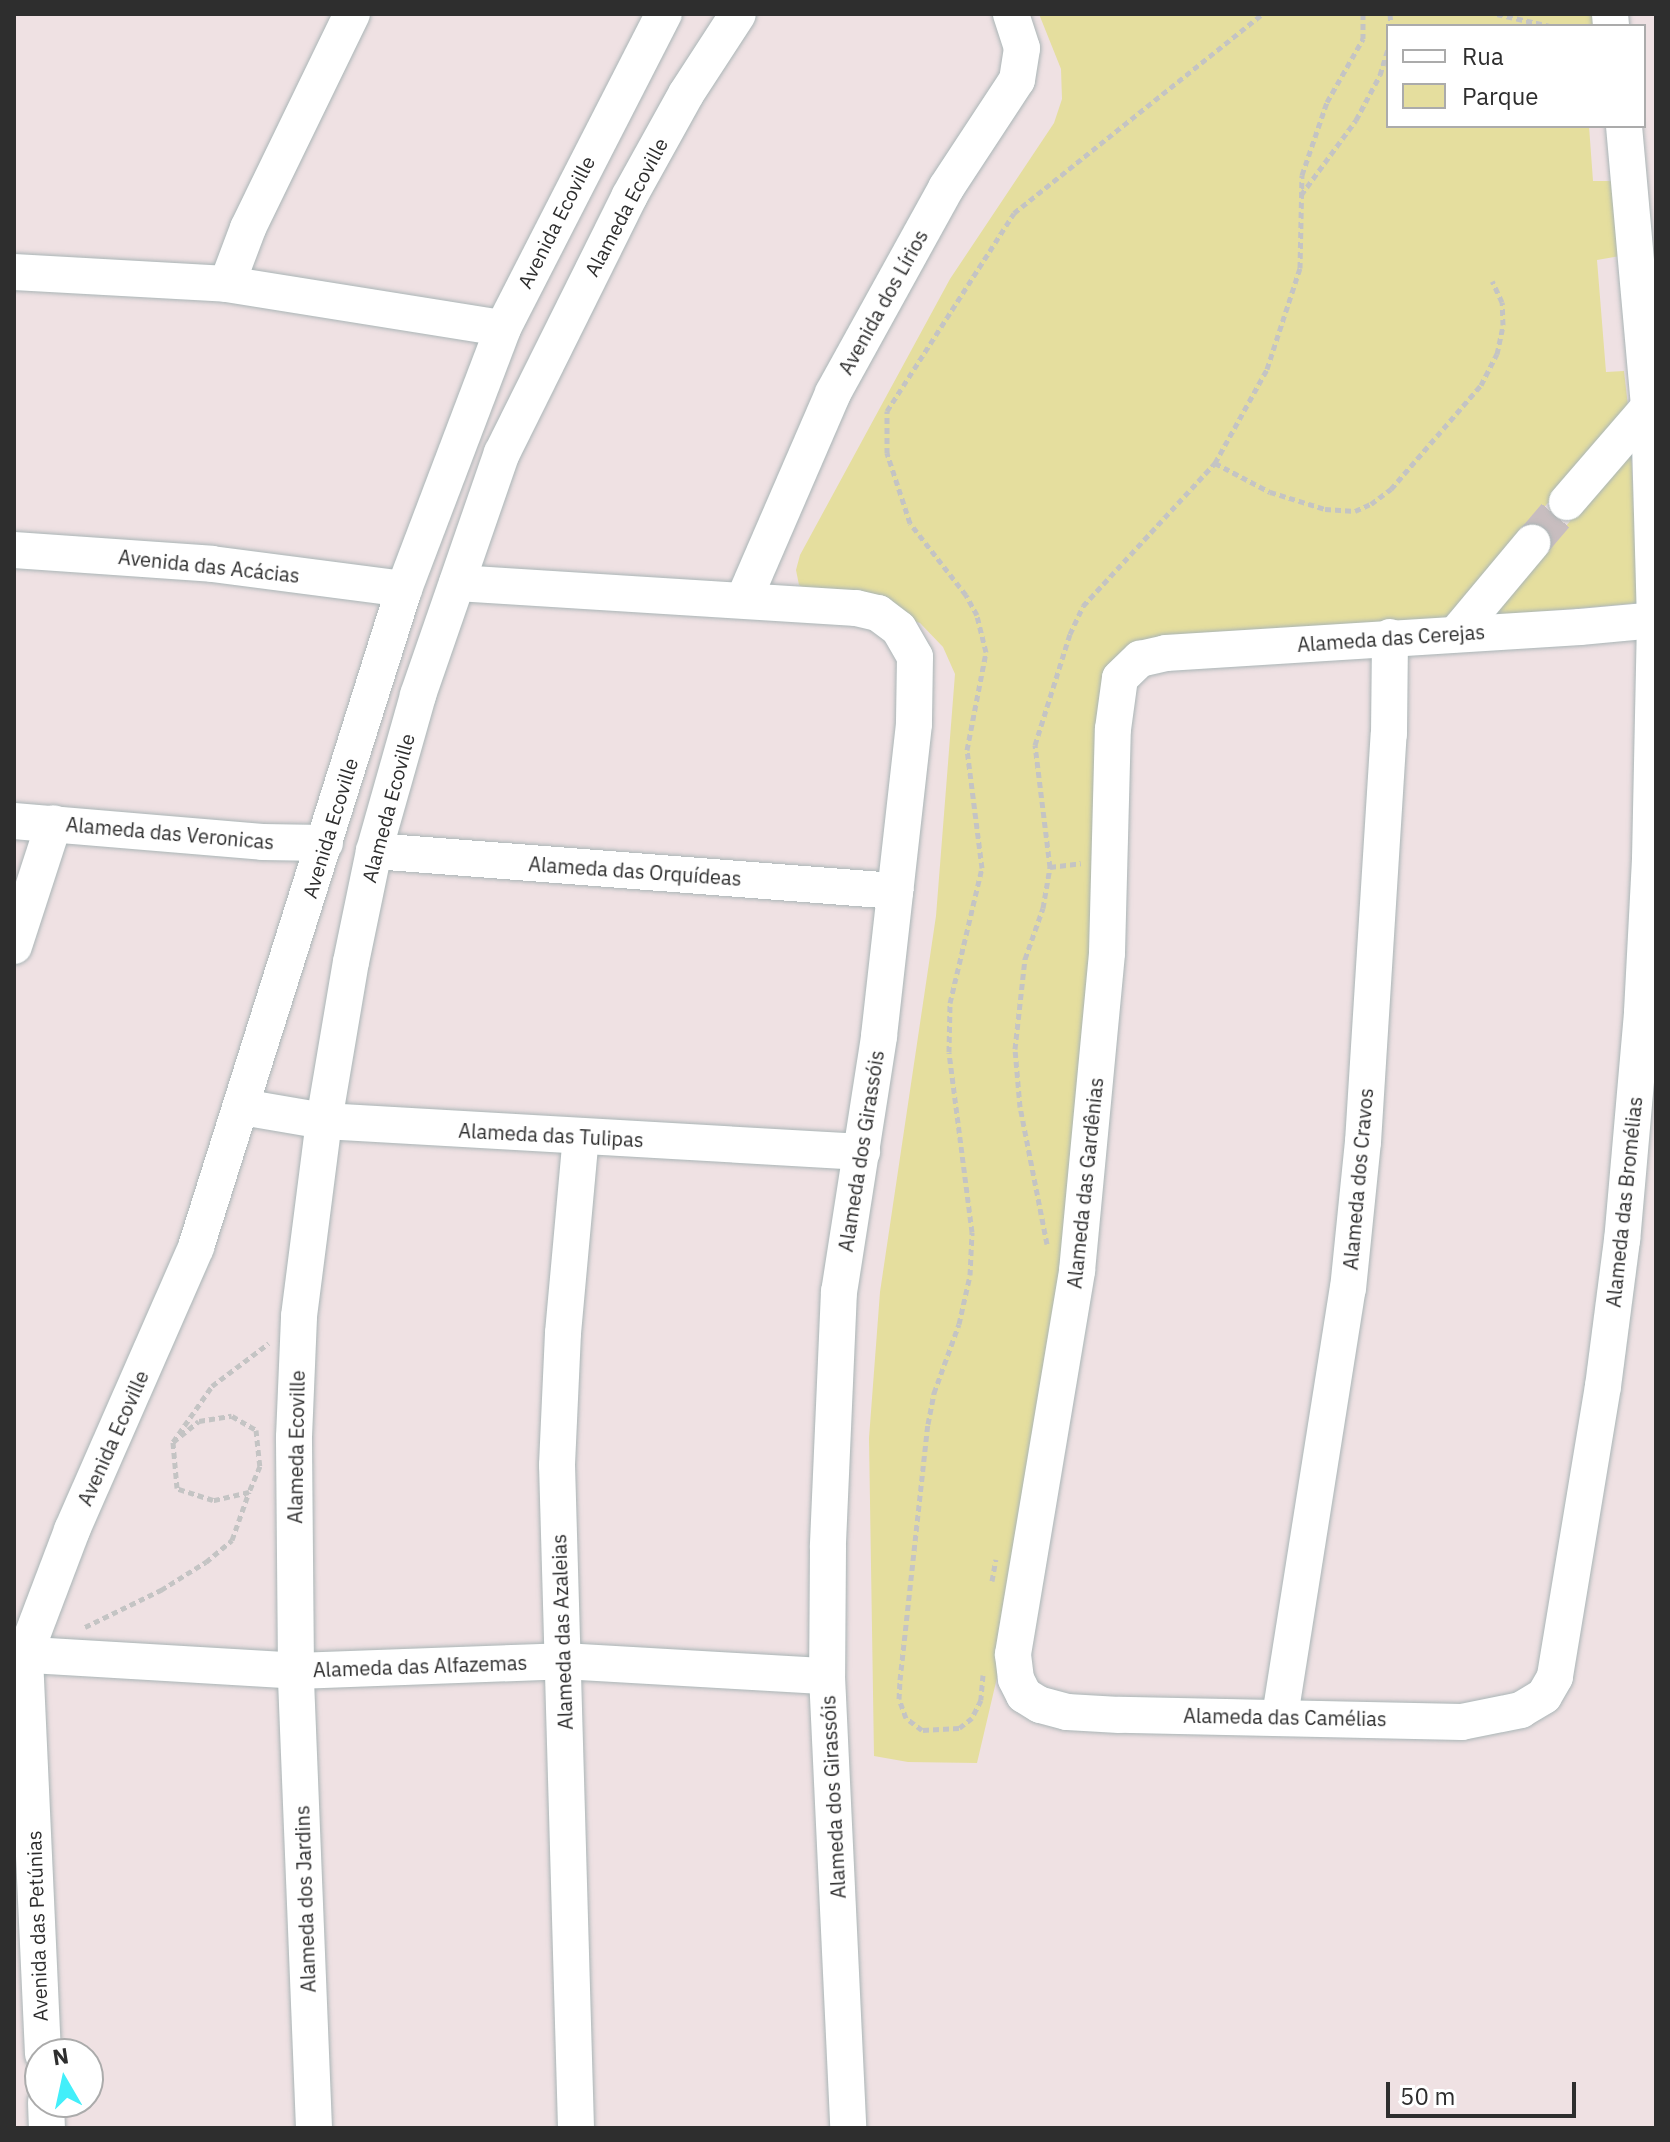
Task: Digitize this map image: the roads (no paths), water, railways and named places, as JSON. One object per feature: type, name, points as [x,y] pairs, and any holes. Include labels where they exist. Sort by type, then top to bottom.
[{"type":"street","points":[[227,284],[248,228],[352,14]]},
{"type":"street","name":"Avenida Ecoville","points":[[19,1654],[196,1247],[404,589],[503,328],[664,14]]},
{"type":"street","name":"Alameda Ecoville","points":[[296,1671],[294,1437],[299,1316],[324,1121],[374,851],[418,695],[502,453],[622,211],[686,94],[738,14]]},
{"type":"street","name":"Avenida dos Lírios","points":[[744,599],[833,393],[946,188],[1017,80],[1022,48],[1011,14]]},
{"type":"street","name":"Alameda das Bromélias","points":[[1544,1696],[1561,1655],[1603,1386],[1622,1240],[1642,1013],[1656,620],[1649,407],[1624,128]]},
{"type":"street","points":[[14,272],[227,284],[503,328]]},
{"type":"street","points":[[1567,502],[1649,407]]},
{"type":"street","points":[[1456,634],[1532,543]]},
{"type":"street","name":"Avenida das Acácias","points":[[14,550],[212,564],[404,589]]},
{"type":"street","name":"Alameda dos Girassóis","points":[[457,583],[821,603],[878,613],[908,641],[915,657],[916,679],[895,891],[862,1152],[839,1291],[828,1548],[827,1676],[848,2128]]},
{"type":"street","name":"Alameda das Cerejas","points":[[1128,667],[1140,659],[1166,653],[1656,620]]},
{"type":"street","name":"Alameda dos Cravos","points":[[1280,1716],[1348,1289],[1362,1156],[1389,734],[1390,637]]},
{"type":"street","name":"Alameda das Gardênias","points":[[1024,1695],[1016,1679],[1013,1654],[1077,1271],[1107,953],[1115,699],[1120,678],[1128,667]]},
{"type":"street","name":"Alameda das Veronicas","points":[[14,821],[233,840],[325,843]]},
{"type":"street","points":[[14,946],[54,823]]},
{"type":"street","name":"Alameda das Orquídeas","points":[[374,851],[895,891]]},
{"type":"street","name":"Alameda das Tulipas","points":[[242,1107],[324,1121],[862,1152]]},
{"type":"street","name":"Alameda das Azaleias","points":[[576,2128],[557,1465],[563,1333],[581,1137]]},
{"type":"street","name":"Alameda das Alfazemas","points":[[19,1654],[296,1671],[563,1661],[827,1676]]},
{"type":"street","name":"Avenida das Petúnias","points":[[19,1654],[42,2038]]},
{"type":"street","name":"Alameda dos Jardins","points":[[296,1671],[314,2128]]},
{"type":"street","name":"Alameda das Camélias","points":[[1024,1695],[1040,1705],[1067,1712],[1462,1722],[1521,1710],[1544,1696]]},
{"type":"tunnel","points":[[1532,543],[1567,502]]}]
